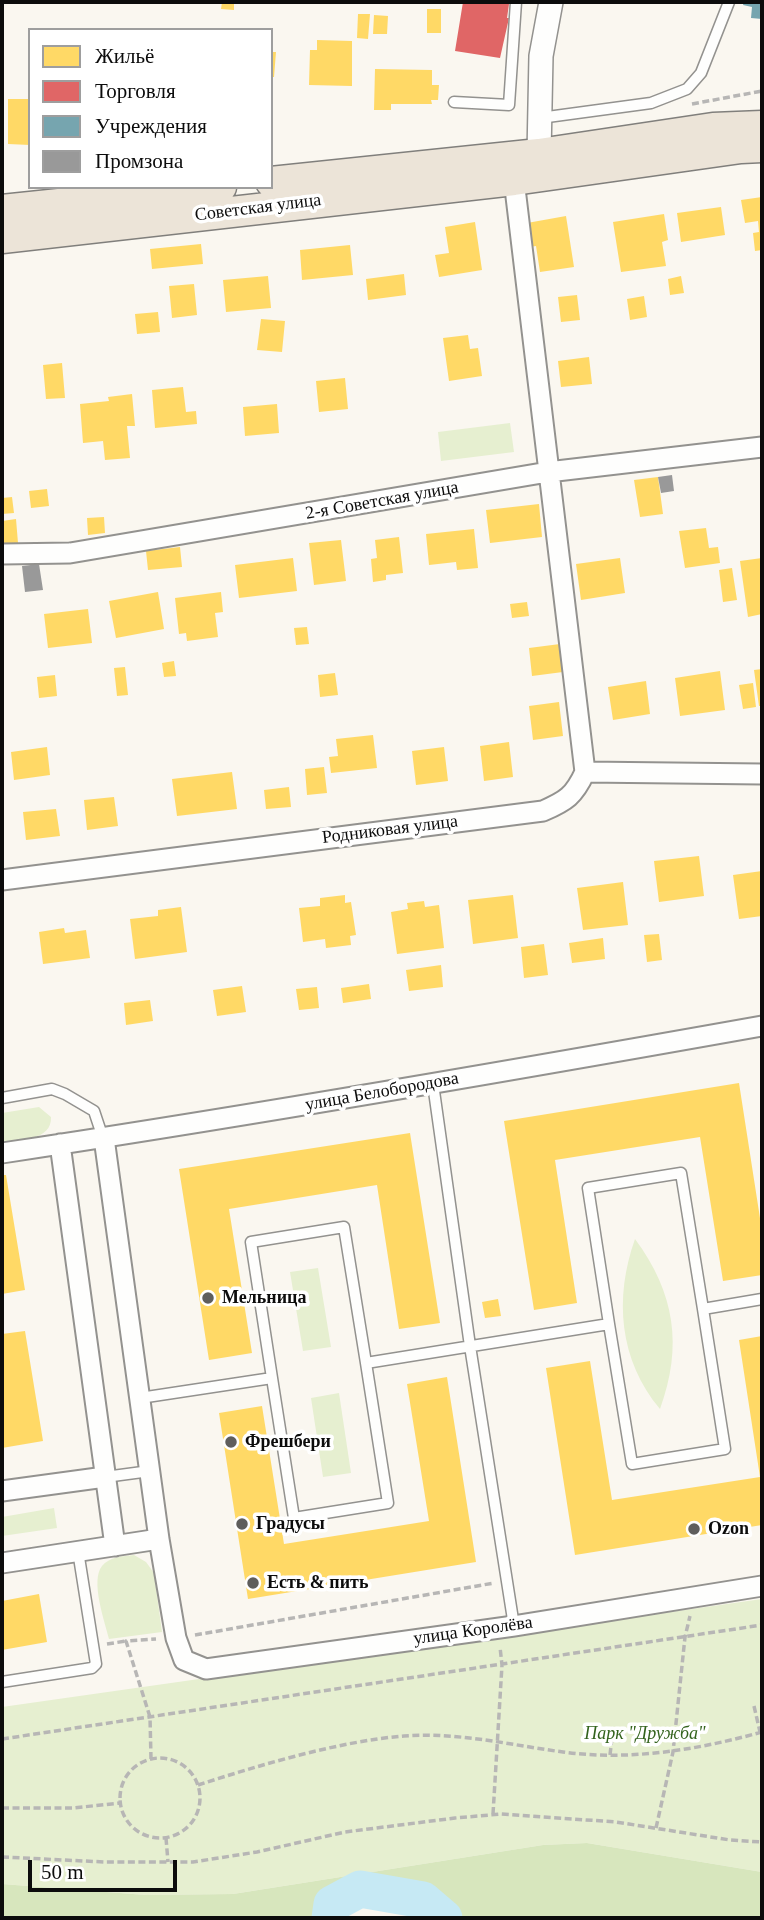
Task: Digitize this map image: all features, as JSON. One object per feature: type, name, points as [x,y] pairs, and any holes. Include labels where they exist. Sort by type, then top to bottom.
[{"type":"main road","name":"Советская улица","points":[[273,182],[539,154],[713,128],[762,126]]},
{"type":"main road","name":"Советская улица","points":[[2,238],[514,180],[741,148],[762,148]]},
{"type":"main road","name":"Советская улица","points":[[2,210],[202,189]]},
{"type":"street","points":[[539,154],[541,56],[551,2]]},
{"type":"street","points":[[514,180],[585,772],[762,774]]},
{"type":"street","name":"2-я Советская улица","points":[[2,554],[69,553],[548,471],[762,447]]},
{"type":"street","name":"Родниковая улица","points":[[2,880],[542,811],[564,801],[579,784],[585,772]]},
{"type":"street","name":"улица Белобородова","points":[[2,1153],[433,1084],[762,1027]]},
{"type":"street","points":[[104,1138],[159,1539],[176,1638]]},
{"type":"street","points":[[60,1144],[115,1546]]},
{"type":"street","points":[[2,1491],[105,1477]]},
{"type":"street","points":[[2,1563],[159,1539]]},
{"type":"street","name":"улица Королёва","points":[[176,1638],[184,1660],[206,1670],[506,1627],[762,1586]]},
{"type":"lane","points":[[454,102],[509,105],[516,2]]},
{"type":"lane","points":[[540,118],[651,103],[687,89],[701,72],[729,2]]},
{"type":"lane","points":[[433,1084],[507,1581],[506,1627]]},
{"type":"lane","points":[[2,1097],[52,1089],[65,1094],[94,1111],[104,1138]]},
{"type":"lane","points":[[681,1173],[703,1309],[725,1449],[632,1464],[588,1188],[681,1173]]},
{"type":"lane","points":[[344,1227],[366,1363],[388,1503],[295,1518],[251,1242],[344,1227]]},
{"type":"lane","points":[[703,1309],[762,1299]]},
{"type":"lane","points":[[366,1363],[609,1324]]},
{"type":"lane","points":[[140,1398],[272,1378]]},
{"type":"lane","points":[[105,1477],[150,1471]]},
{"type":"lane","points":[[2,1682],[92,1668],[96,1664],[78,1551]]},
{"type":"path","points":[[151,1759],[150,1717],[126,1641],[176,1638],[507,1581]]},
{"type":"path","points":[[656,1828],[673,1752],[685,1637],[694,1597]]},
{"type":"path","points":[[2,1740],[762,1625]]},
{"type":"path","points":[[494,1815],[506,1627]]},
{"type":"path","points":[[198,1785],[243,1770],[305,1755],[404,1736],[465,1736],[565,1753],[610,1755],[673,1752],[761,1732],[754,1706]]},
{"type":"path","points":[[610,1755],[613,1729]]},
{"type":"path","points":[[151,1759],[174,1761],[192,1774],[198,1785],[199,1808],[194,1818],[187,1828],[166,1838],[145,1835],[136,1830],[122,1813],[120,1803],[124,1780],[131,1770],[151,1759]]},
{"type":"path","points":[[2,1808],[73,1808],[120,1803]]},
{"type":"path","points":[[2,1857],[27,1860],[192,1862],[257,1852],[345,1832],[494,1815],[616,1822],[730,1840],[762,1842]]},
{"type":"path","points":[[166,1838],[168,1862]]},
{"type":"green space","points":[[510,423],[514,452],[441,461],[438,432]]},
{"type":"green space","points":[[39,1107],[51,1117],[46,1131],[26,1139],[2,1142],[2,1113]]},
{"type":"green space","points":[[635,1239],[659,1279],[671,1321],[671,1363],[660,1409],[636,1370],[624,1328],[624,1284]]},
{"type":"green space","points":[[318,1268],[331,1347],[303,1351],[290,1272]]},
{"type":"green space","points":[[339,1393],[351,1473],[323,1477],[311,1398]]},
{"type":"green space","points":[[54,1508],[57,1528],[2,1536],[2,1517]]},
{"type":"green space","points":[[134,1555],[146,1562],[154,1573],[162,1632],[109,1639],[98,1591],[99,1573],[108,1561]]},
{"type":"green space","name":"Парк \"Дружба\"","points":[[762,1599],[762,1872],[587,1843],[543,1845],[233,1894],[146,1895],[2,1884],[2,1707]]},
{"type":"green space","points":[[587,1843],[762,1872],[762,1918],[444,1918],[402,1891],[326,1901],[318,1918],[2,1918],[2,1884],[146,1895],[233,1894],[543,1845]]},
{"type":"building: Жильё","points":[[222,2],[234,2],[234,10],[221,9]]},
{"type":"building: Жильё","points":[[427,9],[441,9],[441,33],[427,33]]},
{"type":"building: Жильё","points":[[358,14],[370,14],[368,39],[357,38]]},
{"type":"building: Жильё","points":[[374,15],[388,16],[387,34],[373,34]]},
{"type":"building: Жильё","points":[[317,40],[352,41],[352,86],[309,85],[310,50],[317,50]]},
{"type":"building: Жильё","points":[[273,52],[276,52],[274,77]]},
{"type":"building: Жильё","points":[[375,69],[432,70],[432,85],[439,85],[438,100],[431,100],[432,104],[391,104],[391,110],[374,110]]},
{"type":"building: Жильё","points":[[4,76],[4,108],[2,108]]},
{"type":"building: Жильё","points":[[8,99],[28,99],[28,145],[8,144]]},
{"type":"building: Жильё","points":[[762,197],[762,250],[755,251],[753,233],[759,232],[758,221],[745,223],[741,200]]},
{"type":"building: Жильё","points":[[721,207],[725,235],[681,242],[677,213]]},
{"type":"building: Жильё","points":[[664,214],[668,240],[662,242],[666,266],[621,272],[613,222]]},
{"type":"building: Жильё","points":[[566,216],[574,267],[540,272],[536,246],[530,247],[527,223]]},
{"type":"building: Жильё","points":[[475,222],[482,270],[439,277],[435,255],[449,253],[445,227]]},
{"type":"building: Жильё","points":[[201,244],[203,264],[152,269],[150,249]]},
{"type":"building: Жильё","points":[[350,245],[353,275],[302,280],[300,250]]},
{"type":"building: Жильё","points":[[404,274],[406,295],[368,300],[366,279]]},
{"type":"building: Жильё","points":[[268,276],[271,308],[226,312],[223,280]]},
{"type":"building: Жильё","points":[[681,276],[684,293],[670,295],[668,279]]},
{"type":"building: Жильё","points":[[194,284],[197,315],[172,318],[169,286]]},
{"type":"building: Жильё","points":[[577,295],[580,320],[561,322],[558,297]]},
{"type":"building: Жильё","points":[[644,296],[647,317],[630,320],[627,299]]},
{"type":"building: Жильё","points":[[158,312],[160,332],[137,334],[135,314]]},
{"type":"building: Жильё","points":[[261,319],[285,321],[282,352],[257,350]]},
{"type":"building: Жильё","points":[[468,335],[470,349],[478,348],[482,376],[449,381],[443,338]]},
{"type":"building: Жильё","points":[[589,357],[592,384],[561,387],[558,361]]},
{"type":"building: Жильё","points":[[62,363],[65,398],[46,399],[43,365]]},
{"type":"building: Жильё","points":[[345,378],[348,409],[319,412],[316,381]]},
{"type":"building: Жильё","points":[[183,387],[186,412],[196,411],[197,424],[155,428],[152,390]]},
{"type":"building: Жильё","points":[[132,394],[135,426],[127,426],[130,458],[105,460],[103,441],[83,443],[80,404],[109,401],[108,397]]},
{"type":"building: Жильё","points":[[277,404],[279,433],[245,436],[243,407]]},
{"type":"building: Жильё","points":[[658,477],[663,514],[640,517],[634,480]]},
{"type":"building: Жильё","points":[[47,489],[49,506],[31,508],[29,491]]},
{"type":"building: Жильё","points":[[12,497],[14,513],[2,514],[2,498]]},
{"type":"building: Жильё","points":[[539,504],[542,537],[490,543],[486,510]]},
{"type":"building: Жильё","points":[[104,517],[105,533],[88,535],[87,518]]},
{"type":"building: Жильё","points":[[16,519],[18,543],[2,544],[2,521]]},
{"type":"building: Жильё","points":[[706,528],[709,548],[718,547],[720,563],[685,568],[679,531]]},
{"type":"building: Жильё","points":[[474,529],[478,568],[457,570],[456,562],[429,565],[426,534]]},
{"type":"building: Жильё","points":[[399,537],[403,573],[386,575],[386,580],[373,582],[371,559],[377,558],[375,540]]},
{"type":"building: Жильё","points":[[341,540],[346,581],[314,585],[309,543]]},
{"type":"building: Жильё","points":[[180,547],[182,567],[148,570],[146,551]]},
{"type":"building: Жильё","points":[[293,558],[297,591],[239,598],[235,565]]},
{"type":"building: Жильё","points":[[620,558],[625,593],[581,600],[576,564]]},
{"type":"building: Жильё","points":[[762,558],[762,614],[748,617],[740,561]]},
{"type":"building: Жильё","points":[[732,568],[737,600],[723,602],[719,570]]},
{"type":"building: Жильё","points":[[158,592],[164,629],[116,638],[109,601]]},
{"type":"building: Жильё","points":[[221,592],[223,612],[215,613],[218,637],[187,641],[186,633],[179,634],[175,598]]},
{"type":"building: Жильё","points":[[527,602],[529,616],[512,618],[510,604]]},
{"type":"building: Жильё","points":[[88,609],[92,643],[48,648],[44,614]]},
{"type":"building: Жильё","points":[[307,627],[309,644],[296,645],[294,628]]},
{"type":"building: Жильё","points":[[560,644],[563,672],[532,676],[529,648]]},
{"type":"building: Жильё","points":[[174,661],[176,676],[164,677],[162,663]]},
{"type":"building: Жильё","points":[[125,667],[128,695],[117,696],[114,668]]},
{"type":"building: Жильё","points":[[762,669],[762,706],[759,706],[754,670]]},
{"type":"building: Жильё","points":[[720,671],[725,710],[680,716],[675,678]]},
{"type":"building: Жильё","points":[[335,673],[338,695],[320,697],[318,675]]},
{"type":"building: Жильё","points":[[55,675],[57,696],[39,698],[37,677]]},
{"type":"building: Жильё","points":[[646,681],[650,714],[613,720],[608,687]]},
{"type":"building: Жильё","points":[[753,683],[756,707],[743,709],[739,685]]},
{"type":"building: Жильё","points":[[559,702],[563,736],[533,740],[529,706]]},
{"type":"building: Жильё","points":[[373,735],[377,768],[331,773],[329,757],[338,756],[336,739]]},
{"type":"building: Жильё","points":[[509,742],[513,777],[484,781],[480,746]]},
{"type":"building: Жильё","points":[[47,747],[50,775],[14,780],[11,752]]},
{"type":"building: Жильё","points":[[444,747],[448,781],[416,785],[412,751]]},
{"type":"building: Жильё","points":[[324,767],[327,793],[307,795],[305,769]]},
{"type":"building: Жильё","points":[[232,772],[237,809],[177,816],[172,779]]},
{"type":"building: Жильё","points":[[289,787],[291,807],[266,809],[264,790]]},
{"type":"building: Жильё","points":[[114,797],[118,826],[87,830],[84,800]]},
{"type":"building: Жильё","points":[[56,809],[60,836],[26,840],[23,812]]},
{"type":"building: Жильё","points":[[699,856],[704,896],[659,902],[654,861]]},
{"type":"building: Жильё","points":[[762,871],[762,916],[739,919],[733,875]]},
{"type":"building: Жильё","points":[[623,882],[628,925],[583,930],[577,888]]},
{"type":"building: Жильё","points":[[345,895],[345,903],[351,902],[356,935],[350,936],[351,945],[326,948],[325,939],[303,942],[299,908],[320,906],[320,898]]},
{"type":"building: Жильё","points":[[513,895],[518,938],[473,944],[468,900]]},
{"type":"building: Жильё","points":[[424,901],[425,907],[439,905],[444,948],[397,954],[391,912],[408,909],[407,903]]},
{"type":"building: Жильё","points":[[181,907],[187,952],[135,959],[130,919],[158,916],[158,910]]},
{"type":"building: Жильё","points":[[64,928],[65,933],[86,930],[90,958],[43,964],[39,932]]},
{"type":"building: Жильё","points":[[659,934],[662,960],[647,962],[644,935]]},
{"type":"building: Жильё","points":[[603,938],[605,959],[572,963],[569,943]]},
{"type":"building: Жильё","points":[[544,944],[548,975],[524,978],[521,947]]},
{"type":"building: Жильё","points":[[441,965],[443,987],[409,991],[406,970]]},
{"type":"building: Жильё","points":[[369,984],[371,999],[343,1003],[341,988]]},
{"type":"building: Жильё","points":[[242,986],[246,1012],[217,1016],[213,990]]},
{"type":"building: Жильё","points":[[317,987],[319,1008],[299,1010],[296,989]]},
{"type":"building: Жильё","points":[[150,1000],[153,1021],[126,1025],[124,1003]]},
{"type":"building: Жильё","points":[[739,1083],[762,1231],[762,1275],[723,1281],[700,1137],[555,1160],[577,1303],[534,1310],[504,1121]]},
{"type":"building: Жильё","points":[[410,1133],[440,1323],[399,1329],[377,1185],[229,1209],[252,1353],[209,1360],[179,1169]]},
{"type":"building: Жильё","points":[[2,1175],[6,1175],[25,1290],[2,1294]]},
{"type":"building: Жильё","points":[[498,1299],[501,1316],[485,1318],[482,1302]]},
{"type":"building: Жильё","points":[[25,1331],[43,1441],[2,1448],[2,1334]]},
{"type":"building: Жильё","points":[[762,1336],[762,1525],[575,1555],[546,1368],[590,1361],[612,1500],[760,1477],[739,1340]]},
{"type":"building: Жильё","points":[[447,1377],[476,1562],[248,1599],[219,1413],[262,1406],[284,1544],[429,1521],[407,1384]]},
{"type":"building: Жильё","points":[[39,1594],[47,1642],[2,1650],[2,1601]]},
{"type":"building: Торговля","points":[[463,2],[509,4],[509,18],[500,58],[455,51]]},
{"type":"building: Учреждения","points":[[744,2],[762,2],[762,19],[751,18],[752,7],[743,5]]},
{"type":"building: Промзона","points":[[672,475],[674,491],[661,493],[658,477]]},
{"type":"building: Промзона","points":[[39,564],[43,590],[25,592],[22,566]]},
{"type":"waterway","points":[[330,1918],[332,1904],[360,1889],[423,1900],[444,1918]]},
{"type":"place","name":"Мельница","points":[[208,1298]]},
{"type":"place","name":"Фрешбери","points":[[231,1442]]},
{"type":"place","name":"Градусы","points":[[242,1524]]},
{"type":"place","name":"Ozon","points":[[694,1529]]},
{"type":"place","name":"Есть & пить","points":[[253,1583]]}]
